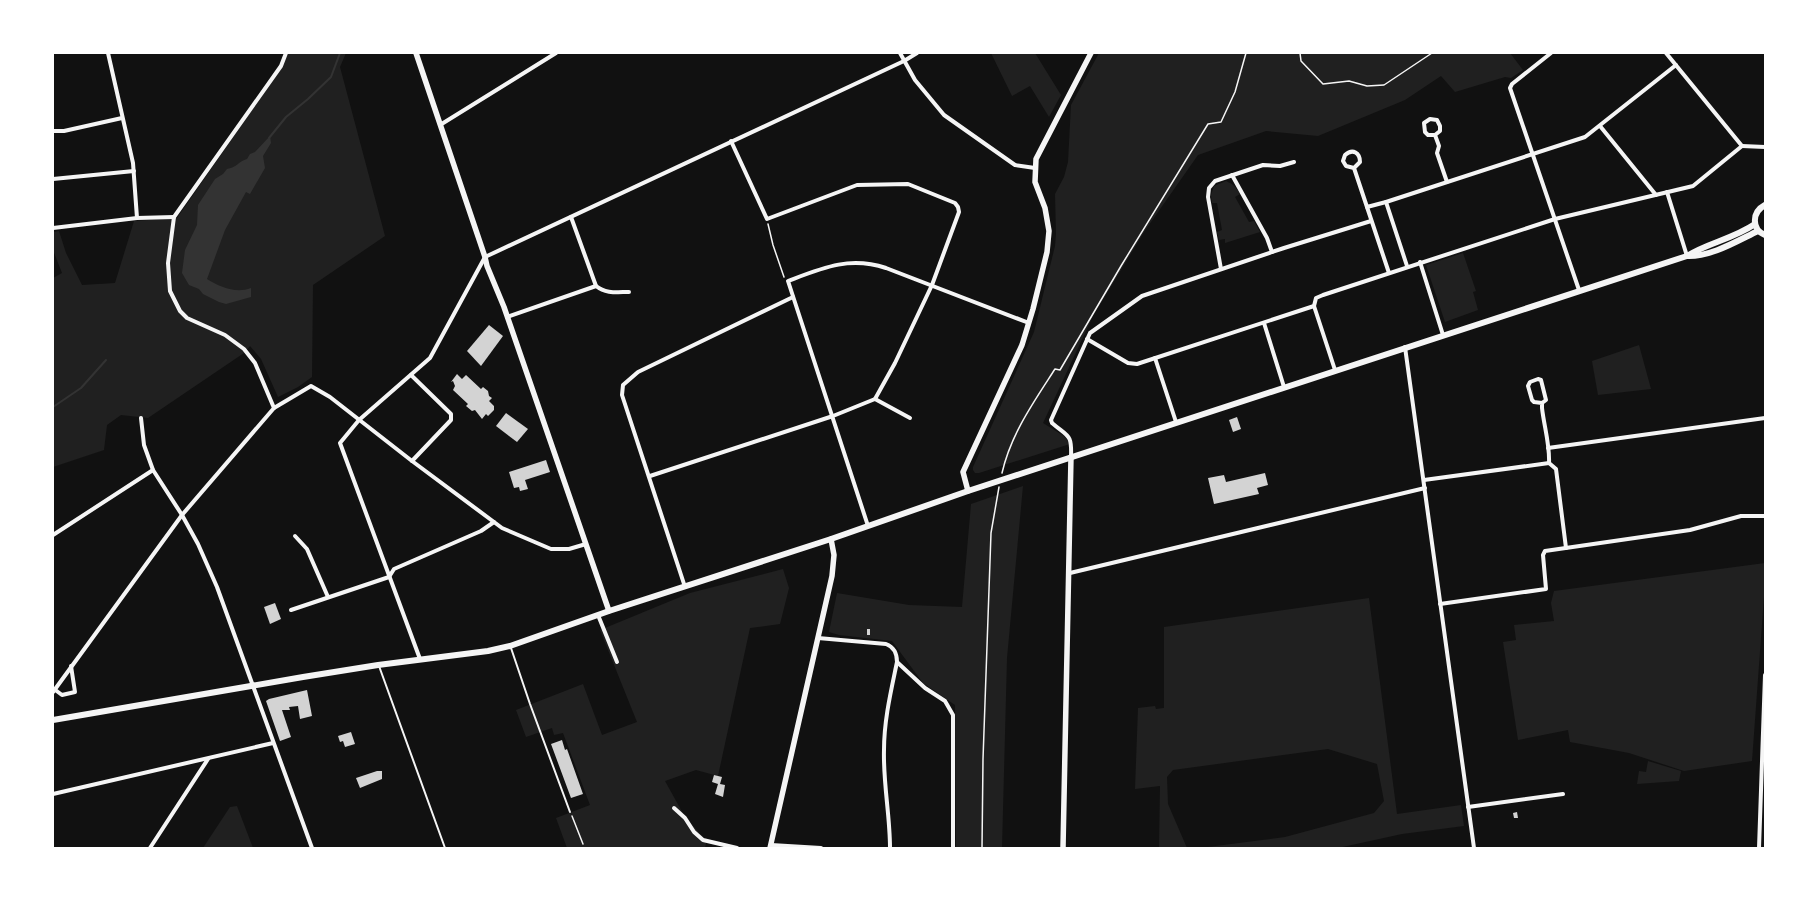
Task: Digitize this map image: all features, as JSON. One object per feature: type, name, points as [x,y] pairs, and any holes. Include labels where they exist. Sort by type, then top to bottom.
[{"type":"main road","points":[[1765,205],[1756,212],[1755,224],[1758,231],[1765,235]]},
{"type":"main road","points":[[53,720],[252,685],[378,665],[488,651],[510,646],[685,586],[831,539],[968,490],[1687,256],[1695,251],[1734,236],[1755,224]]},
{"type":"main road","points":[[1687,256],[1697,256],[1758,231]]},
{"type":"street","points":[[108,53],[134,171],[137,218]]},
{"type":"street","points":[[274,408],[255,363],[244,349],[226,335],[187,318],[174,301],[170,291],[168,263],[174,217],[281,66],[286,53]]},
{"type":"street","points":[[416,53],[487,266],[507,317],[610,611]]},
{"type":"street","points":[[440,125],[556,53]]},
{"type":"street","points":[[900,53],[920,86],[944,115],[1015,165],[1034,168]]},
{"type":"street","points":[[420,659],[340,444],[359,420],[430,358],[438,346],[485,257],[904,61],[917,53]]},
{"type":"street","points":[[968,490],[963,472],[1013,366],[1029,323],[1047,252],[1049,231],[1045,208],[1035,182],[1034,168],[1036,159],[1091,53]]},
{"type":"street","points":[[1551,53],[1512,84],[1510,91],[1579,290]]},
{"type":"street","points":[[1666,53],[1742,146]]},
{"type":"street","points":[[1367,208],[1582,139],[1676,66]]},
{"type":"street","points":[[53,131],[64,131],[122,118]]},
{"type":"street","points":[[1430,119],[1437,120],[1440,123],[1440,131],[1435,135],[1428,135],[1425,132],[1424,123],[1430,119]]},
{"type":"street","points":[[1600,126],[1656,195]]},
{"type":"street","points":[[1435,135],[1438,146],[1437,153],[1447,182]]},
{"type":"street","points":[[650,476],[833,416],[875,399],[895,363],[932,285],[959,212],[955,203],[908,184],[857,186],[767,219],[731,141]]},
{"type":"street","points":[[1335,370],[1314,306],[1314,302],[1319,296],[1407,266],[1555,219],[1693,186],[1742,146],[1765,147]]},
{"type":"street","points":[[1351,151],[1358,154],[1360,159],[1358,165],[1354,168],[1346,166],[1343,161],[1345,155],[1351,151]]},
{"type":"street","points":[[1221,269],[1208,192],[1209,188],[1215,181],[1263,165],[1280,166],[1294,162]]},
{"type":"street","points":[[1354,168],[1389,273]]},
{"type":"street","points":[[53,179],[134,171]]},
{"type":"street","points":[[1232,175],[1267,238],[1272,252]]},
{"type":"street","points":[[1667,192],[1687,256]]},
{"type":"street","points":[[1386,202],[1407,266]]},
{"type":"street","points":[[53,228],[137,218],[174,217]]},
{"type":"street","points":[[571,217],[596,286],[600,290],[610,292],[629,292]]},
{"type":"street","points":[[1063,848],[1072,443],[1069,437],[1052,423],[1051,420],[1087,339],[1090,333],[1142,296],[1272,252],[1372,221]]},
{"type":"street","points":[[868,526],[788,282],[836,265],[854,262],[878,265],[1029,323]]},
{"type":"street","points":[[1420,262],[1443,335]]},
{"type":"street","points":[[507,317],[596,286]]},
{"type":"street","points":[[685,586],[650,476],[622,395],[623,385],[638,372],[793,297]]},
{"type":"street","points":[[1087,339],[1132,364],[1155,358],[1314,306]]},
{"type":"street","points":[[1264,323],[1284,387]]},
{"type":"street","points":[[1405,347],[1474,848]]},
{"type":"street","points":[[1155,358],[1176,422]]},
{"type":"street","points":[[412,375],[451,414],[452,417],[412,461]]},
{"type":"street","points":[[1538,379],[1541,380],[1546,397],[1546,400],[1542,403],[1534,402],[1528,386],[1530,382],[1538,379]]},
{"type":"street","points":[[72,666],[75,692],[62,695],[54,691],[72,666],[182,515],[274,408],[311,386],[330,396],[412,461],[502,528],[551,549],[569,549],[586,544]]},
{"type":"street","points":[[875,399],[910,418]]},
{"type":"street","points":[[1542,403],[1549,463],[1556,469],[1566,548]]},
{"type":"street","points":[[140,418],[144,445],[153,470],[182,515],[198,544],[217,587],[312,848]]},
{"type":"street","points":[[1548,448],[1765,418]]},
{"type":"street","points":[[1424,480],[1549,463]]},
{"type":"street","points":[[53,535],[153,470]]},
{"type":"street","points":[[1070,573],[1424,488]]},
{"type":"street","points":[[1440,604],[1546,589],[1543,552],[1690,530],[1741,516],[1765,516]]},
{"type":"street","points":[[291,610],[389,577],[394,569],[481,531],[494,522]]},
{"type":"street","points":[[295,536],[307,549],[328,597]]},
{"type":"street","points":[[821,848],[770,846],[834,564],[831,539]]},
{"type":"street","points":[[598,615],[617,662]]},
{"type":"street","points":[[818,638],[886,644],[895,651],[897,662],[884,739],[885,776],[890,823],[890,848]]},
{"type":"street","points":[[897,662],[925,688],[945,701],[953,715],[953,848]]},
{"type":"street","points":[[1759,848],[1765,675]]},
{"type":"street","points":[[53,794],[273,743]]},
{"type":"street","points":[[150,848],[208,759]]},
{"type":"street","points":[[1468,807],[1563,794]]},
{"type":"street","points":[[674,808],[685,818],[694,832],[704,840],[737,848]]},
{"type":"lane","points":[[510,646],[570,812]]},
{"type":"lane","points":[[378,665],[445,848]]},
{"type":"path","points":[[1002,475],[1010,444],[1022,420],[1055,369],[1060,370],[1070,355],[1121,266],[1208,124],[1222,122],[1235,92],[1246,53]]},
{"type":"path","points":[[1300,53],[1301,61],[1323,84],[1349,81],[1367,86],[1384,85],[1432,53]]},
{"type":"path","points":[[767,219],[769,233],[783,276],[788,282]]},
{"type":"path","points":[[982,848],[983,759],[991,540],[993,518],[1000,482]]},
{"type":"path","points":[[570,812],[582,844]]},
{"type":"shaded area","points":[[288,53],[346,53],[340,67],[385,236],[313,285],[312,377],[298,387],[278,397],[261,359],[250,346],[244,353],[148,418],[121,415],[107,425],[104,450],[53,467],[53,278],[62,273],[53,250],[53,232],[59,231],[66,253],[82,285],[115,283],[134,221],[177,218],[282,67]]},
{"type":"shaded area","points":[[991,53],[1035,53],[1061,95],[1049,117],[1030,86],[1012,96]]},
{"type":"shaded area","points":[[1099,53],[1510,53],[1523,70],[1511,78],[1505,77],[1455,92],[1441,76],[1405,100],[1318,136],[1266,131],[1198,155],[1144,232],[1093,316],[1043,423],[1064,436],[1070,444],[975,473],[973,467],[1034,332],[1055,246],[1055,194],[1064,177],[1068,162],[1071,105]]},
{"type":"shaded area","points":[[270,136],[271,143],[263,156],[265,168],[250,194],[246,192],[225,230],[207,279],[228,289],[245,290],[251,288],[251,297],[226,304],[203,294],[199,289],[189,285],[182,273],[185,250],[197,225],[198,205],[215,179],[223,174],[227,169],[247,159],[250,154],[255,152]]},
{"type":"shaded area","points":[[1226,181],[1239,192],[1240,194],[1235,197],[1249,222],[1254,221],[1260,232],[1225,243],[1225,239],[1219,240],[1217,232],[1222,230],[1217,203],[1212,203],[1211,195],[1214,186]]},
{"type":"shaded area","points":[[1463,253],[1476,291],[1473,292],[1478,310],[1445,322],[1426,265]]},
{"type":"shaded area","points":[[1639,345],[1651,389],[1598,395],[1592,361]]},
{"type":"shaded area","points":[[1023,486],[1007,658],[1002,848],[956,848],[955,705],[923,683],[892,641],[839,635],[829,632],[837,593],[909,605],[962,607],[971,504]]},
{"type":"shaded area","points":[[1765,563],[1765,583],[1752,761],[1684,771],[1629,753],[1570,742],[1568,730],[1518,740],[1503,642],[1516,640],[1514,625],[1554,621],[1551,603],[1554,591]]},
{"type":"shaded area","points":[[783,569],[789,588],[780,624],[750,628],[718,776],[696,770],[665,781],[685,817],[704,838],[707,839],[705,848],[567,848],[556,818],[590,805],[563,733],[554,735],[552,728],[526,737],[516,710],[583,684],[602,735],[637,722],[600,630],[690,593]]},
{"type":"shaded area","points":[[1369,598],[1397,814],[1461,805],[1464,826],[1402,834],[1338,848],[1200,848],[1285,837],[1374,813],[1384,801],[1377,764],[1328,749],[1173,770],[1167,777],[1168,804],[1187,848],[1159,848],[1160,786],[1135,789],[1138,708],[1155,706],[1156,709],[1164,708],[1164,627]]},
{"type":"shaded area","points":[[1648,761],[1681,771],[1679,781],[1637,784],[1639,771],[1646,772]]},
{"type":"shaded area","points":[[237,806],[253,848],[203,848],[230,807]]},
{"type":"building","points":[[489,325],[503,336],[481,366],[467,351]]},
{"type":"building","points":[[457,374],[462,379],[466,375],[481,389],[483,387],[488,391],[489,396],[492,398],[489,401],[494,406],[494,410],[488,416],[486,414],[482,419],[475,410],[472,411],[466,406],[468,404],[453,390],[455,386],[453,381],[451,382]]},
{"type":"building","points":[[506,413],[528,429],[517,442],[496,426]]},
{"type":"building","points":[[1237,417],[1241,429],[1233,432],[1229,420]]},
{"type":"building","points":[[546,460],[550,472],[525,480],[528,489],[520,491],[519,487],[514,488],[509,472]]},
{"type":"building","points":[[1265,473],[1268,485],[1257,488],[1259,494],[1214,504],[1208,478],[1224,475],[1226,482]]},
{"type":"building","points":[[275,603],[281,619],[270,624],[264,607]]},
{"type":"building","points":[[867,629],[870,629],[870,635],[867,635]]},
{"type":"building","points":[[307,690],[312,716],[300,719],[298,706],[289,707],[290,710],[282,710],[291,737],[280,741],[266,701]]},
{"type":"building","points":[[351,732],[355,744],[345,747],[343,741],[340,742],[338,736]]},
{"type":"building","points":[[562,740],[565,750],[567,749],[583,794],[571,798],[551,744]]},
{"type":"building","points":[[377,771],[382,771],[382,779],[360,788],[356,778]]},
{"type":"building","points":[[714,775],[722,777],[720,784],[725,785],[723,797],[715,794],[718,784],[712,782]]},
{"type":"building","points":[[1517,812],[1518,818],[1514,818],[1513,813]]},
{"type":"waterway","points":[[269,138],[286,117],[331,77],[340,53]]},
{"type":"waterway","points":[[53,407],[81,388],[106,360]]}]
